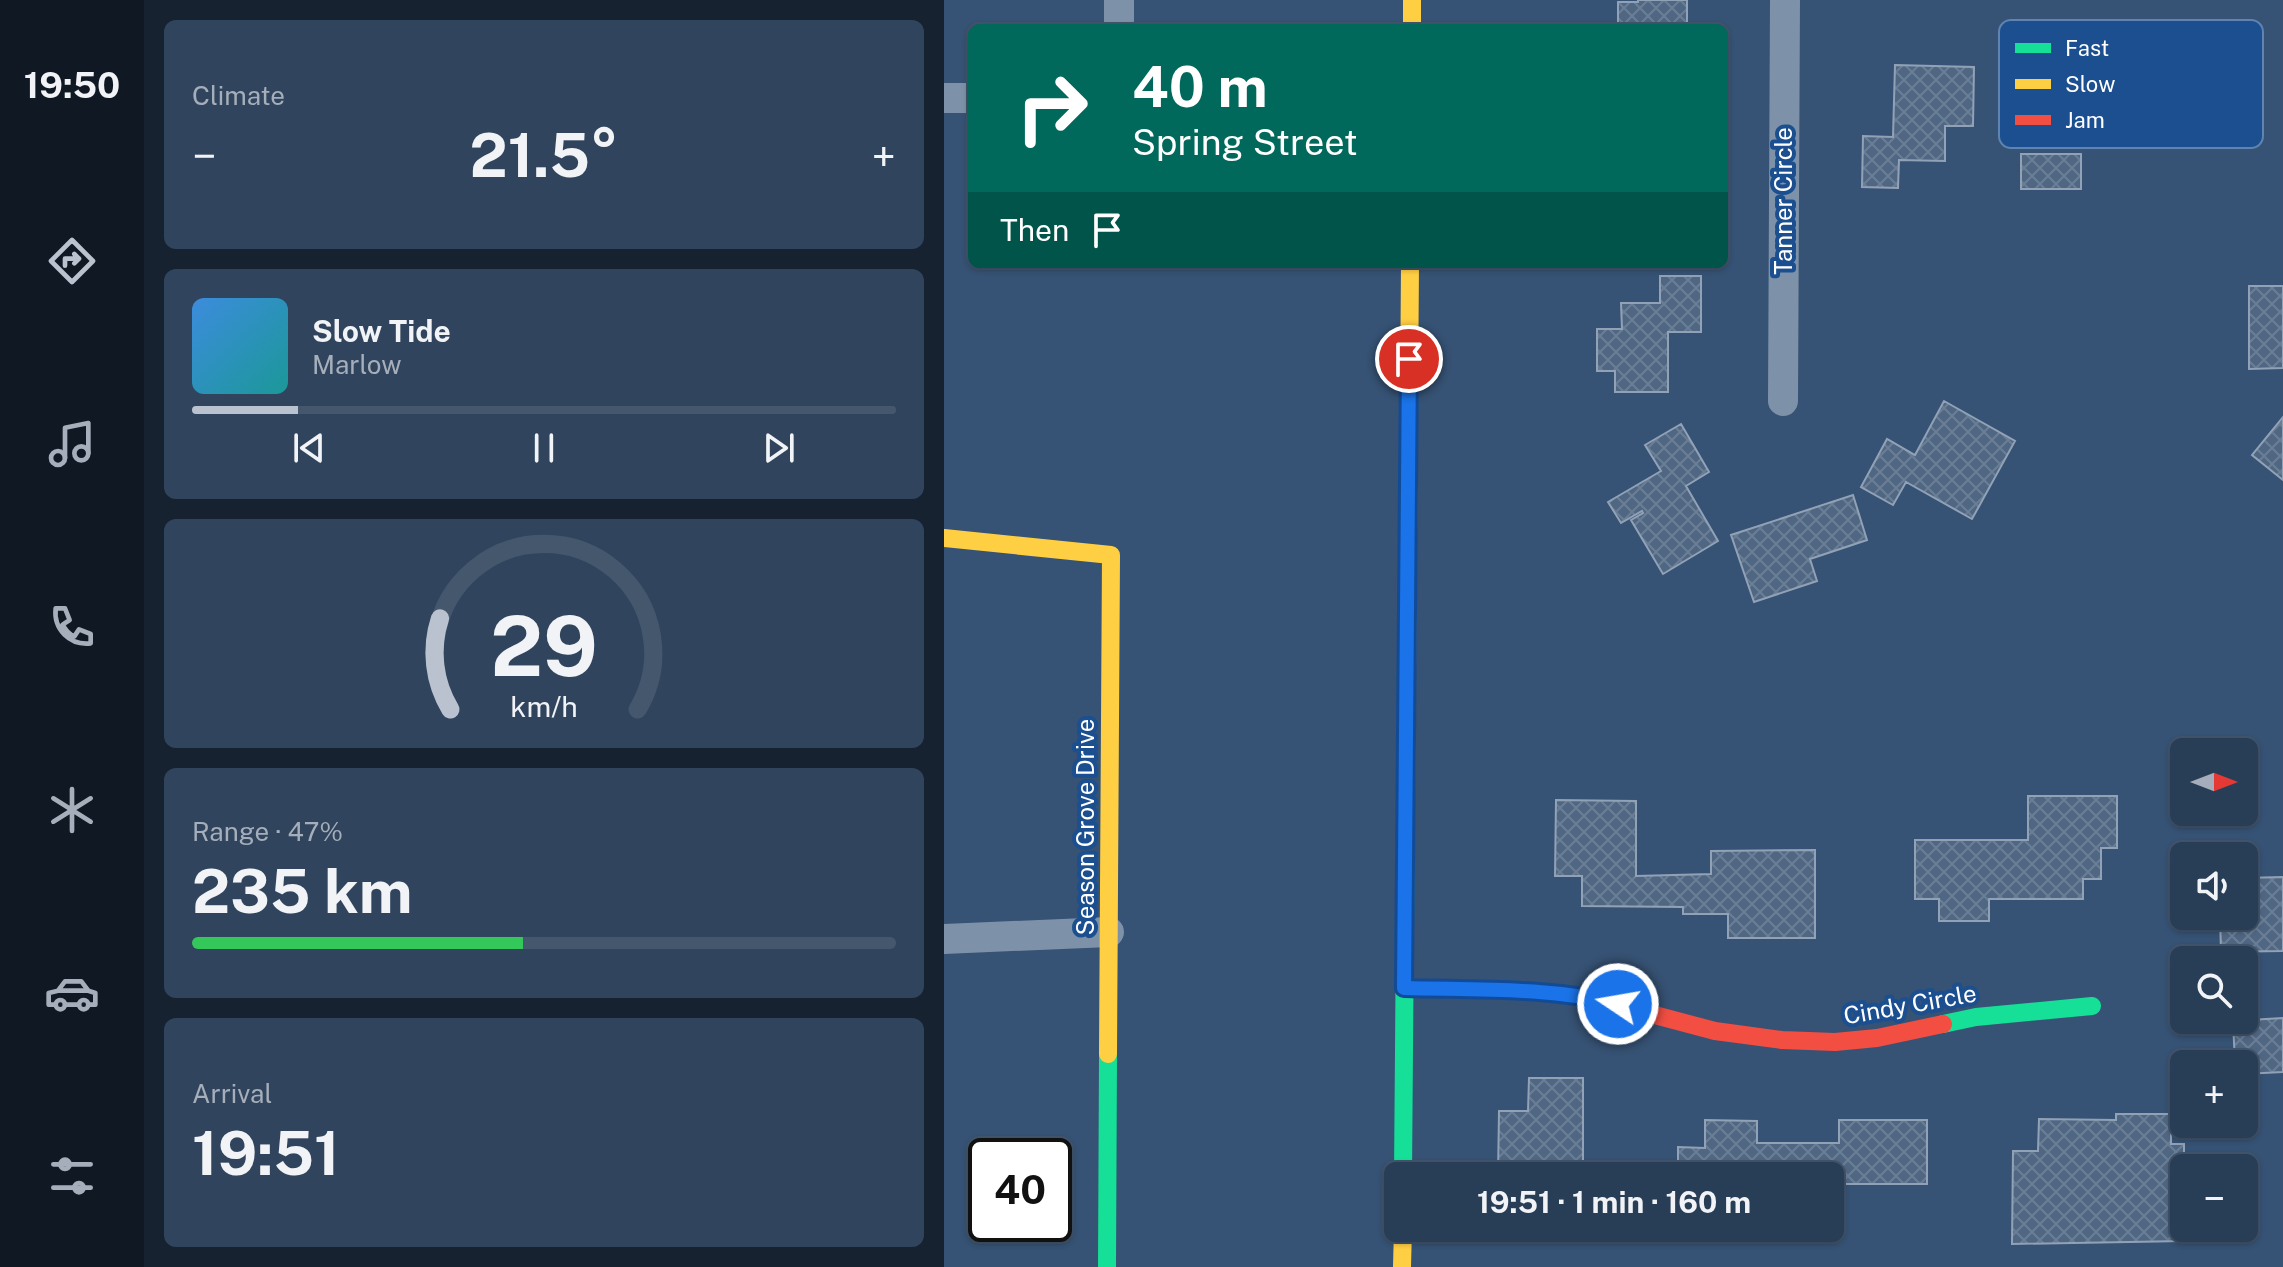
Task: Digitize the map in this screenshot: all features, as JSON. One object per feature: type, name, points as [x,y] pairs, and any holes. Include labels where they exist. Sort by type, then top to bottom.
[{"type":"street","points":[[1119,0],[1119,24]]},
{"type":"street","points":[[1412,0],[1412,24]]},
{"type":"street","name":"Tanner Circle","points":[[1783,401],[1785,0]]},
{"type":"street","points":[[944,98],[968,98]]},
{"type":"street","points":[[1403,1162],[1410,268]]},
{"type":"street","name":"Season Grove Drive","points":[[944,538],[1111,555],[1107,1267]]},
{"type":"street","points":[[944,939],[1109,932]]},
{"type":"street","name":"Cindy Circle","points":[[1404,988],[1528,991],[1587,997],[1715,1031],[1782,1040],[1835,1042],[1877,1038],[1976,1017],[2092,1006]]},
{"type":"street","points":[[1402,1267],[1403,1242]]},
{"type":"building","points":[[1687,0],[1687,24],[1618,24],[1618,2]]},
{"type":"building","points":[[1895,65],[1974,67],[1973,126],[1945,126],[1945,161],[1899,160],[1898,188],[1862,187],[1863,136],[1893,137]]},
{"type":"building","points":[[2021,154],[2081,154],[2081,189],[2021,189]]},
{"type":"building","points":[[1660,276],[1701,276],[1701,332],[1668,332],[1668,392],[1615,392],[1615,371],[1597,371],[1597,329],[1622,329],[1621,303],[1660,303]]},
{"type":"building","points":[[2249,286],[2283,286],[2283,368],[2249,369]]},
{"type":"building","points":[[1944,401],[2015,441],[1972,519],[1906,482],[1893,505],[1861,487],[1887,439],[1915,455]]},
{"type":"building","points":[[2283,417],[2283,480],[2252,455]]},
{"type":"building","points":[[1681,424],[1709,472],[1686,486],[1718,541],[1663,574],[1631,520],[1642,511],[1621,523],[1608,502],[1661,471],[1645,445]]},
{"type":"building","points":[[1853,495],[1867,540],[1810,559],[1817,581],[1754,602],[1731,535]]},
{"type":"building","points":[[2028,796],[2117,796],[2117,848],[2101,848],[2101,879],[2083,879],[2083,899],[1989,899],[1989,921],[1939,921],[1939,899],[1915,899],[1915,840],[2028,840]]},
{"type":"building","points":[[1556,800],[1636,801],[1636,876],[1711,874],[1711,851],[1815,850],[1815,938],[1728,938],[1728,914],[1683,914],[1683,907],[1582,906],[1582,876],[1555,876]]},
{"type":"building","points":[[2283,877],[2283,951],[2258,951],[2258,946],[2221,946],[2220,930],[2258,930],[2258,878]]},
{"type":"building","points":[[2283,1018],[2283,1072],[2258,1073],[2258,1050],[2234,1050],[2234,1034],[2258,1034],[2258,1020]]},
{"type":"building","points":[[1529,1078],[1583,1078],[1583,1162],[1498,1162],[1499,1111],[1528,1111]]},
{"type":"building","points":[[2116,1114],[2170,1114],[2171,1144],[2184,1144],[2184,1154],[2170,1154],[2170,1241],[2012,1244],[2013,1151],[2038,1151],[2039,1119],[2116,1120]]},
{"type":"building","points":[[1705,1120],[1757,1121],[1757,1143],[1839,1143],[1839,1120],[1927,1120],[1927,1184],[1844,1184],[1844,1162],[1678,1162],[1678,1147],[1705,1148]]},
{"type":"traffic: fast","points":[[1403,1162],[1407,670]]},
{"type":"traffic: fast","points":[[1943,1024],[1976,1017],[2092,1006]]},
{"type":"traffic: fast","points":[[1107,1267],[1108,1054]]},
{"type":"traffic: slow","points":[[1412,0],[1412,24]]},
{"type":"traffic: slow","points":[[1407,670],[1410,268]]},
{"type":"traffic: slow","points":[[944,538],[1111,555],[1108,1054]]},
{"type":"traffic: slow","points":[[1402,1267],[1403,1242]]},
{"type":"traffic: jam","points":[[1404,988],[1528,991],[1587,997],[1715,1031],[1782,1040],[1835,1042],[1877,1038],[1943,1024]]},
{"type":"route","points":[[1409,359],[1404,988],[1528,991],[1587,997],[1618,1004]]}]
